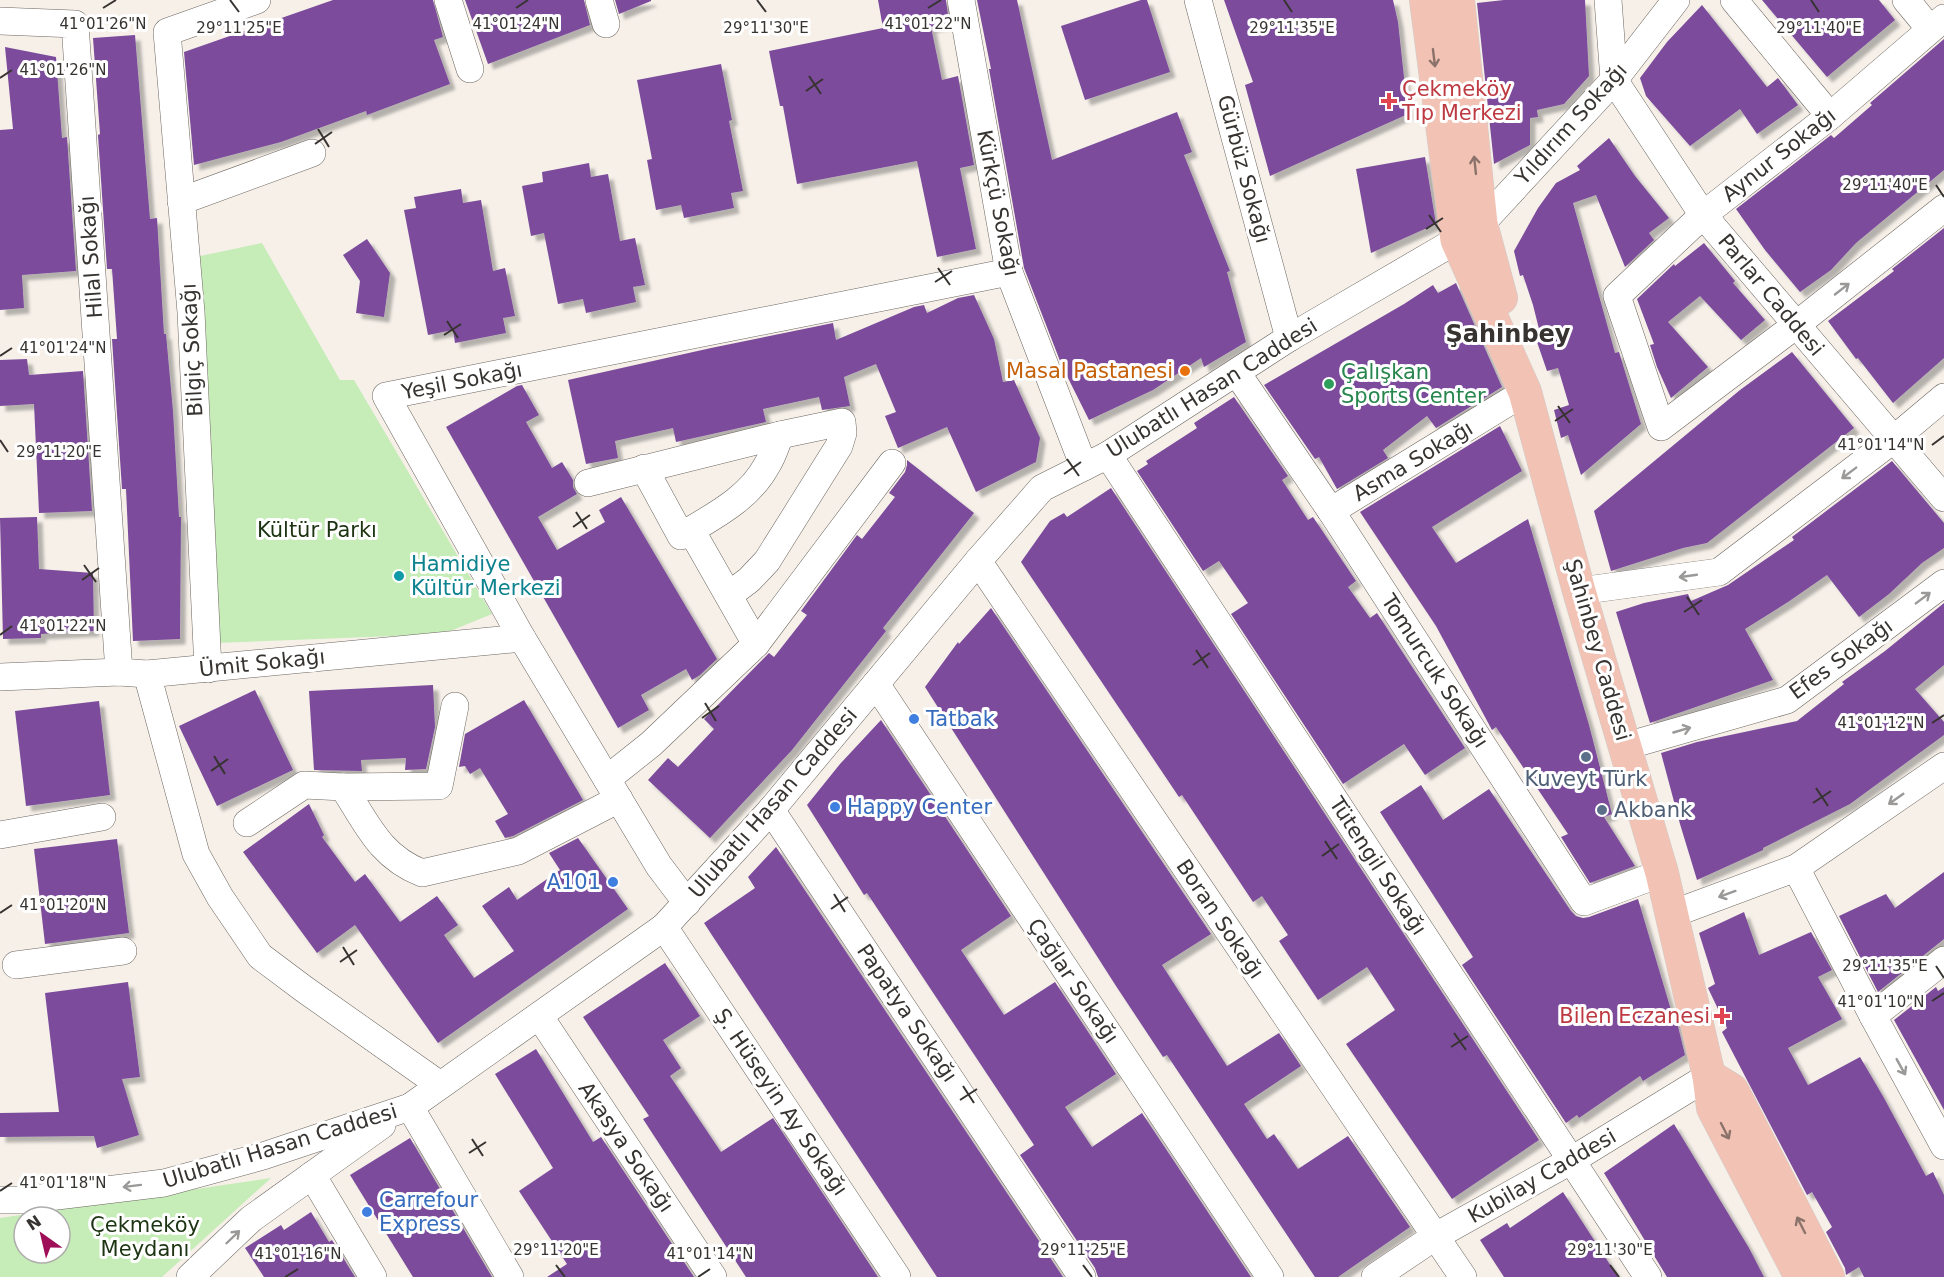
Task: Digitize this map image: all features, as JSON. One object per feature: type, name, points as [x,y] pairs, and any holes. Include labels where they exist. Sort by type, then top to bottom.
[{"type":"main road","name":"Şahinbey Caddesi","points":[[1426,0],[1469,232],[1526,392],[1579,591],[1662,873],[1709,1076],[1713,1108],[1801,1277]]},
{"type":"main road","points":[[1458,0],[1469,232]]},
{"type":"main road","points":[[1709,1076],[1732,1090],[1828,1277]]},
{"type":"street","points":[[219,6],[257,0]]},
{"type":"street","points":[[448,0],[470,69]]},
{"type":"street","name":"Kürkçü Sokağı","points":[[961,0],[1009,272],[1084,467]]},
{"type":"street","name":"Gürbüz Sokağı","points":[[1198,0],[1289,338]]},
{"type":"street","points":[[1608,0],[1614,80]]},
{"type":"street","name":"Yıldırım Sokağı","points":[[1469,232],[1614,80],[1676,0]]},
{"type":"street","points":[[1734,0],[1830,116]]},
{"type":"street","points":[[1906,0],[1937,23]]},
{"type":"street","name":"Bilgiç Sokağı","points":[[208,669],[191,312],[167,32],[219,6]]},
{"type":"street","name":"Hilal Sokağı","points":[[0,21],[75,24],[119,672]]},
{"type":"street","name":"Aynur Sokağı","points":[[1796,325],[1661,427],[1617,296],[1703,215],[1830,116],[1937,23]]},
{"type":"street","name":"Parlar Caddesi","points":[[1614,80],[1703,215],[1944,498]]},
{"type":"street","points":[[181,201],[312,153]]},
{"type":"street","points":[[1796,325],[1944,208]]},
{"type":"street","name":"Ulubatlı Hasan Caddesi","points":[[0,1200],[24,1200],[164,1183],[262,1156],[410,1107],[664,927],[771,810],[978,561],[1042,488],[1108,455],[1289,338],[1469,232]]},
{"type":"street","name":"Yeşil Sokağı","points":[[687,903],[659,866],[522,638],[386,396],[1009,272]]},
{"type":"street","name":"Tomurcuk Sokağı","points":[[1237,373],[1331,511],[1584,902],[1662,873]]},
{"type":"street","name":"Asma Sokağı","points":[[1331,511],[1526,392]]},
{"type":"street","points":[[1579,591],[1719,572],[1894,439],[1944,397]]},
{"type":"street","points":[[588,483],[780,435],[842,422],[843,433],[839,446],[768,561],[749,580],[729,595]]},
{"type":"street","points":[[644,468],[681,536],[728,507],[752,486],[768,465],[780,435]]},
{"type":"street","name":"Tütengil Sokağı","points":[[1108,455],[1648,1277]]},
{"type":"street","points":[[343,787],[384,849],[407,867],[422,873],[518,851],[613,789],[651,744],[756,644],[892,463]]},
{"type":"street","points":[[691,530],[756,644]]},
{"type":"street","name":"Boran Sokağı","points":[[978,561],[1463,1277]]},
{"type":"street","name":"Efes Sokağı","points":[[1626,746],[1787,700],[1944,583]]},
{"type":"street","name":"Ümit Sokağı","points":[[0,677],[119,672],[147,674],[522,638]]},
{"type":"street","points":[[147,674],[196,854],[220,897],[260,956],[440,1085]]},
{"type":"street","name":"Çağlar Sokağı","points":[[876,684],[1270,1277]]},
{"type":"street","points":[[247,823],[304,785],[439,786],[455,706]]},
{"type":"street","points":[[1672,914],[1796,868],[1944,765]]},
{"type":"street","name":"Papatya Sokağı","points":[[771,810],[1082,1277]]},
{"type":"street","points":[[0,835],[102,817]]},
{"type":"street","points":[[1796,868],[1944,1146]]},
{"type":"street","name":"Ş. Hüseyin Ay Sokağı","points":[[664,927],[897,1277]]},
{"type":"street","points":[[16,964],[123,951]]},
{"type":"street","points":[[1873,1016],[1944,960]]},
{"type":"street","name":"Akasya Sokağı","points":[[540,1017],[713,1277]]},
{"type":"street","name":"Kubilay Caddesi","points":[[1375,1277],[1436,1236],[1572,1160],[1709,1076]]},
{"type":"street","points":[[206,1271],[251,1219],[372,1131],[410,1107],[510,1277]]},
{"type":"street","points":[[262,1156],[274,1159],[287,1180],[281,1197]]},
{"type":"street","points":[[312,1175],[373,1277]]},
{"type":"green space","name":"Kültür Parkı","points":[[262,243],[340,380],[354,380],[492,614],[443,634],[216,643],[191,258]]},
{"type":"green space","name":"Çekmeköy Meydanı","points":[[271,1178],[162,1277],[0,1277],[0,1218],[12,1216],[12,1265],[72,1265],[72,1207]]},
{"type":"building","points":[[333,0],[433,0],[443,37],[434,40],[450,84],[367,115],[366,111],[281,142],[194,165],[184,52]]},
{"type":"building","points":[[465,0],[584,0],[590,25],[488,64]]},
{"type":"building","points":[[615,0],[651,0],[651,1],[619,14]]},
{"type":"building","points":[[878,0],[946,0],[949,23],[931,27],[942,80],[958,76],[974,165],[960,168],[976,249],[937,257],[917,161],[797,184],[783,106],[780,106],[769,51],[883,28]]},
{"type":"building","points":[[977,0],[1017,0],[1052,160],[1177,112],[1192,152],[1184,155],[1230,271],[1227,272],[1246,342],[1204,367],[1201,358],[1153,390],[1089,420],[1062,366],[1024,268],[989,69],[991,69]]},
{"type":"building","points":[[1147,0],[1170,72],[1085,100],[1061,26]]},
{"type":"building","points":[[1224,0],[1393,0],[1398,22],[1408,114],[1270,176],[1245,85],[1253,82]]},
{"type":"building","points":[[1504,0],[1585,0],[1589,76],[1564,104],[1537,110],[1538,117],[1530,118],[1530,145],[1494,164],[1477,3]]},
{"type":"building","points":[[1762,0],[1879,0],[1895,20],[1827,77]]},
{"type":"building","points":[[1702,5],[1767,87],[1778,78],[1798,105],[1757,134],[1740,109],[1690,146],[1646,96],[1640,78],[1667,42]]},
{"type":"building","points":[[135,35],[150,219],[157,218],[164,334],[166,334],[173,411],[179,517],[181,517],[180,639],[133,641],[126,489],[122,489],[112,339],[117,339],[112,269],[107,269],[93,38]]},
{"type":"building","points":[[1944,39],[1944,170],[1856,243],[1831,270],[1800,292],[1765,250],[1736,209],[1831,135],[1834,138],[1872,105],[1870,103]]},
{"type":"building","points":[[5,47],[56,57],[62,138],[67,137],[76,271],[22,275],[24,308],[0,310],[0,130],[13,129]]},
{"type":"building","points":[[721,64],[732,120],[729,121],[743,191],[731,193],[734,208],[684,218],[681,205],[656,210],[647,160],[652,159],[637,80]]},
{"type":"building","points":[[1609,138],[1635,176],[1669,218],[1649,233],[1654,240],[1625,267],[1596,195],[1573,203],[1615,353],[1619,352],[1641,424],[1581,475],[1568,435],[1561,438],[1554,410],[1569,405],[1558,368],[1547,371],[1537,342],[1542,341],[1533,305],[1523,275],[1520,276],[1514,251],[1538,208],[1556,183],[1580,170],[1577,166]]},
{"type":"building","points":[[1425,157],[1436,224],[1371,253],[1356,169]]},
{"type":"building","points":[[589,163],[591,177],[608,174],[620,241],[635,238],[645,285],[633,287],[636,302],[586,313],[583,299],[558,304],[544,233],[531,236],[522,186],[543,182],[542,172]]},
{"type":"building","points":[[461,189],[463,203],[481,200],[493,271],[505,268],[515,316],[503,318],[506,333],[455,343],[453,330],[428,335],[404,210],[416,208],[414,197]]},
{"type":"building","points":[[1944,228],[1944,358],[1893,403],[1828,321],[1894,271],[1892,269]]},
{"type":"building","points":[[367,239],[390,273],[384,317],[356,313],[360,281],[343,255]]},
{"type":"building","points":[[1704,243],[1735,281],[1733,283],[1765,320],[1741,340],[1700,296],[1668,322],[1708,367],[1671,398],[1657,367],[1650,345],[1654,344],[1637,299],[1674,264],[1675,266]]},
{"type":"building","points":[[1456,283],[1502,387],[1436,428],[1427,416],[1383,450],[1388,458],[1337,489],[1319,457],[1315,459],[1264,385],[1433,285],[1438,293]]},
{"type":"building","points":[[974,295],[994,339],[1003,382],[1014,380],[1040,438],[1036,462],[976,492],[947,427],[898,448],[885,416],[896,412],[876,364],[844,377],[850,406],[822,410],[819,397],[763,409],[766,422],[676,442],[673,428],[615,441],[618,458],[586,464],[568,380],[833,323],[836,340],[914,307],[924,305],[927,313],[958,298]]},
{"type":"building","points":[[1792,352],[1854,428],[1707,543],[1683,548],[1611,571],[1594,511],[1740,390]]},
{"type":"building","points":[[27,359],[29,375],[83,371],[92,511],[39,513],[34,404],[0,406],[0,360]]},
{"type":"building","points":[[522,385],[539,415],[526,422],[552,468],[562,462],[573,480],[573,487],[577,494],[538,517],[557,550],[605,522],[599,510],[621,497],[717,659],[692,680],[686,669],[641,695],[649,710],[618,728],[446,427]]},
{"type":"building","points":[[1234,397],[1288,476],[1282,480],[1308,520],[1313,517],[1356,581],[1348,587],[1370,618],[1377,613],[1465,748],[1425,775],[1404,744],[1343,784],[1231,614],[1248,603],[1219,561],[1203,571],[1137,471],[1148,464],[1146,461],[1197,428],[1194,423]]},
{"type":"building","points":[[1500,426],[1522,471],[1432,527],[1456,563],[1528,519],[1589,725],[1612,814],[1604,817],[1635,866],[1590,883],[1561,837],[1568,834],[1496,727],[1492,730],[1436,626],[1360,512]]},
{"type":"building","points":[[907,460],[974,513],[883,628],[886,631],[792,750],[710,838],[648,780],[668,758],[678,767],[714,729],[704,719],[769,653],[774,657],[807,615],[801,611],[857,535],[862,539],[895,497],[889,493],[905,472]]},
{"type":"building","points":[[1892,461],[1944,523],[1944,548],[1922,563],[1889,594],[1859,617],[1827,575],[1745,629],[1773,680],[1650,723],[1616,612],[1644,603],[1688,594],[1691,601],[1728,585],[1794,540],[1792,537]]},
{"type":"building","points":[[1111,488],[1539,1140],[1452,1199],[1346,1044],[1395,1010],[1367,967],[1318,1000],[1279,941],[1288,935],[1262,896],[1253,902],[1182,795],[1179,797],[1021,562],[1050,521],[1064,513],[1067,517]]},
{"type":"building","points":[[37,517],[39,569],[93,573],[94,631],[41,634],[41,638],[3,639],[0,518]]},
{"type":"building","points":[[1944,603],[1944,665],[1915,689],[1944,722],[1944,735],[1850,804],[1763,850],[1697,880],[1661,753],[1697,742],[1797,721],[1844,684],[1842,682],[1885,651]]},
{"type":"building","points":[[991,608],[1211,934],[1162,965],[1227,1066],[1279,1033],[1301,1066],[1244,1104],[1267,1139],[1274,1134],[1298,1169],[1348,1136],[1410,1227],[1338,1277],[1315,1277],[1167,1055],[1163,1057],[1116,986],[925,687],[958,642],[959,644]]},
{"type":"building","points":[[433,685],[435,727],[426,769],[405,770],[406,758],[361,760],[362,771],[314,770],[309,691]]},
{"type":"building","points":[[255,690],[293,770],[217,806],[179,726]]},
{"type":"building","points":[[524,700],[583,800],[505,838],[495,821],[508,814],[480,768],[470,774],[465,766],[459,767],[465,734]]},
{"type":"building","points":[[99,701],[110,795],[26,806],[15,711]]},
{"type":"building","points":[[881,720],[1011,916],[961,950],[1004,1015],[1055,982],[1116,1074],[1065,1107],[1092,1147],[1142,1113],[1251,1277],[1098,1277],[1095,1268],[1020,1155],[1034,1145],[867,893],[864,895],[807,805],[840,764]]},
{"type":"building","points":[[1421,785],[1443,820],[1489,789],[1576,916],[1589,917],[1638,899],[1671,1010],[1676,1018],[1685,1055],[1643,1081],[1640,1076],[1579,1118],[1577,1115],[1566,1123],[1462,965],[1473,957],[1380,812]]},
{"type":"building","points":[[309,804],[324,835],[322,837],[355,882],[365,874],[400,922],[437,896],[458,925],[444,935],[474,978],[514,951],[482,906],[509,887],[517,900],[560,870],[549,853],[578,838],[628,909],[438,1043],[355,925],[317,953],[243,852]]},
{"type":"building","points":[[117,839],[129,933],[45,944],[34,849]]},
{"type":"building","points":[[776,847],[1063,1277],[937,1277],[704,923],[755,888],[748,877]]},
{"type":"building","points":[[1944,872],[1944,939],[1878,992],[1839,916],[1886,894],[1895,908]]},
{"type":"building","points":[[1744,912],[1759,955],[1811,932],[1832,970],[1818,977],[1842,1019],[1788,1048],[1808,1085],[1860,1057],[1926,1176],[1933,1172],[1944,1195],[1944,1277],[1864,1277],[1859,1267],[1846,1275],[1845,1268],[1826,1232],[1832,1227],[1812,1192],[1807,1195],[1722,1032],[1727,1028],[1708,988],[1715,984],[1699,933]]},
{"type":"building","points":[[665,963],[700,1016],[663,1040],[681,1068],[670,1076],[721,1152],[773,1118],[878,1277],[746,1277],[643,1119],[649,1116],[583,1017]]},
{"type":"building","points":[[128,982],[140,1077],[122,1079],[139,1135],[97,1148],[94,1136],[0,1137],[0,1113],[59,1112],[45,993]]},
{"type":"building","points":[[1936,987],[1938,991],[1944,987],[1944,1110],[1894,1020]]},
{"type":"building","points":[[536,1049],[593,1142],[601,1137],[694,1277],[547,1277],[567,1264],[519,1191],[553,1168],[495,1074]]},
{"type":"building","points":[[1674,1124],[1764,1277],[1667,1277],[1604,1173]]},
{"type":"building","points":[[410,1138],[492,1277],[413,1277],[350,1175]]},
{"type":"building","points":[[1563,1192],[1618,1277],[1504,1277],[1480,1240],[1507,1223],[1510,1228]]},
{"type":"building","points":[[311,1212],[329,1242],[332,1240],[355,1277],[264,1277],[245,1248],[281,1225],[284,1230]]},
{"type":"place","name":"Çekmeköy Tıp Merkezi","points":[[1389,101]]},
{"type":"place","name":"Masal Pastanesi","points":[[1185,371]]},
{"type":"place","name":"Çalışkan Sports Center","points":[[1329,384]]},
{"type":"place","name":"Hamidiye Kültür Merkezi","points":[[399,576]]},
{"type":"place","name":"Tatbak","points":[[914,719]]},
{"type":"place","name":"Kuveyt Türk","points":[[1586,757]]},
{"type":"place","name":"Happy Center","points":[[835,807]]},
{"type":"place","name":"Akbank","points":[[1602,810]]},
{"type":"place","name":"A101","points":[[613,882]]},
{"type":"place","name":"Bilen Eczanesi","points":[[1722,1016]]},
{"type":"place","name":"Carrefour Express","points":[[367,1212]]},
{"type":"district","name":"Şahinbey","points":[[1508,334]]}]
